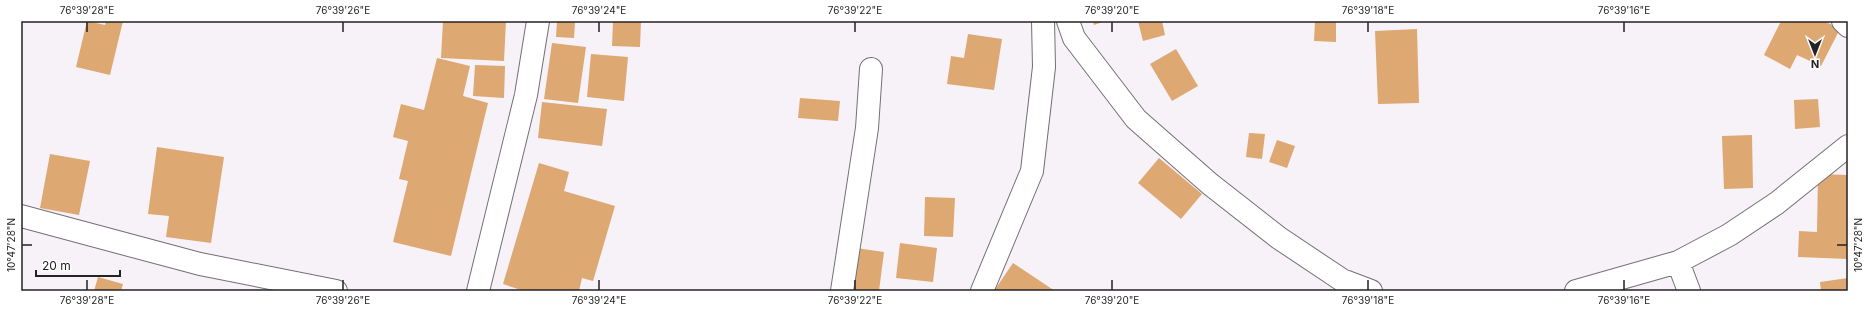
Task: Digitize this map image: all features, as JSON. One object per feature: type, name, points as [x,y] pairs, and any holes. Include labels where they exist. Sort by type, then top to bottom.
[{"type":"street","points":[[478,291],[526,95],[538,21]]},
{"type":"street","points":[[982,291],[1032,171],[1044,67],[1043,21]]},
{"type":"street","points":[[1068,21],[1074,38],[1136,119],[1210,184],[1279,238],[1342,280],[1371,291]]},
{"type":"street","points":[[1843,21],[1848,26]]},
{"type":"street","points":[[842,291],[867,128],[871,69]]},
{"type":"street","points":[[1576,291],[1678,262],[1729,235],[1777,203],[1848,146]]},
{"type":"street","points":[[21,216],[200,264],[336,291]]},
{"type":"street","points":[[1678,262],[1689,291]]},
{"type":"building","points":[[87,21],[105,25],[106,21],[123,21],[110,75],[76,67]]},
{"type":"building","points":[[443,21],[506,21],[504,61],[441,58]]},
{"type":"building","points":[[557,21],[575,22],[574,38],[556,37]]},
{"type":"building","points":[[613,21],[641,21],[640,47],[612,46]]},
{"type":"building","points":[[1093,21],[1105,21],[1094,25]]},
{"type":"building","points":[[1138,21],[1162,21],[1165,35],[1143,41]]},
{"type":"building","points":[[1315,21],[1336,21],[1336,42],[1314,41]]},
{"type":"building","points":[[1781,21],[1824,21],[1840,29],[1821,66],[1797,55],[1790,69],[1764,55]]},
{"type":"building","points":[[1417,29],[1419,103],[1378,104],[1375,31]]},
{"type":"building","points":[[968,34],[1002,39],[994,90],[947,84],[951,56],[964,58]]},
{"type":"building","points":[[552,43],[586,47],[578,103],[544,99]]},
{"type":"building","points":[[1176,49],[1198,86],[1172,101],[1150,64]]},
{"type":"building","points":[[591,54],[628,57],[624,101],[587,97]]},
{"type":"building","points":[[437,58],[470,66],[463,96],[488,103],[451,256],[393,242],[408,181],[399,179],[408,141],[393,137],[401,104],[424,110]]},
{"type":"building","points":[[475,65],[505,66],[504,98],[473,96]]},
{"type":"building","points":[[800,98],[840,101],[838,121],[798,118]]},
{"type":"building","points":[[1818,99],[1820,127],[1795,129],[1794,100]]},
{"type":"building","points":[[542,102],[607,109],[602,146],[538,138]]},
{"type":"building","points":[[1249,133],[1265,134],[1262,159],[1246,157]]},
{"type":"building","points":[[1752,135],[1753,188],[1724,189],[1722,136]]},
{"type":"building","points":[[1277,140],[1295,146],[1287,168],[1269,162]]},
{"type":"building","points":[[157,147],[224,157],[211,243],[166,237],[169,216],[148,214]]},
{"type":"building","points":[[50,154],[90,161],[79,215],[40,208]]},
{"type":"building","points":[[1159,158],[1202,194],[1181,219],[1138,183]]},
{"type":"building","points":[[539,163],[569,172],[564,191],[615,206],[593,281],[582,278],[579,291],[524,291],[503,284]]},
{"type":"building","points":[[1818,174],[1848,175],[1848,259],[1798,257],[1799,231],[1817,232]]},
{"type":"building","points":[[925,197],[955,198],[953,237],[924,236]]},
{"type":"building","points":[[900,243],[937,248],[933,282],[896,278]]},
{"type":"building","points":[[849,247],[884,252],[879,291],[843,291]]},
{"type":"building","points":[[1013,263],[1055,291],[994,291]]},
{"type":"building","points":[[98,277],[123,284],[121,291],[94,291]]},
{"type":"building","points":[[1848,278],[1848,291],[1821,291],[1820,282]]}]
